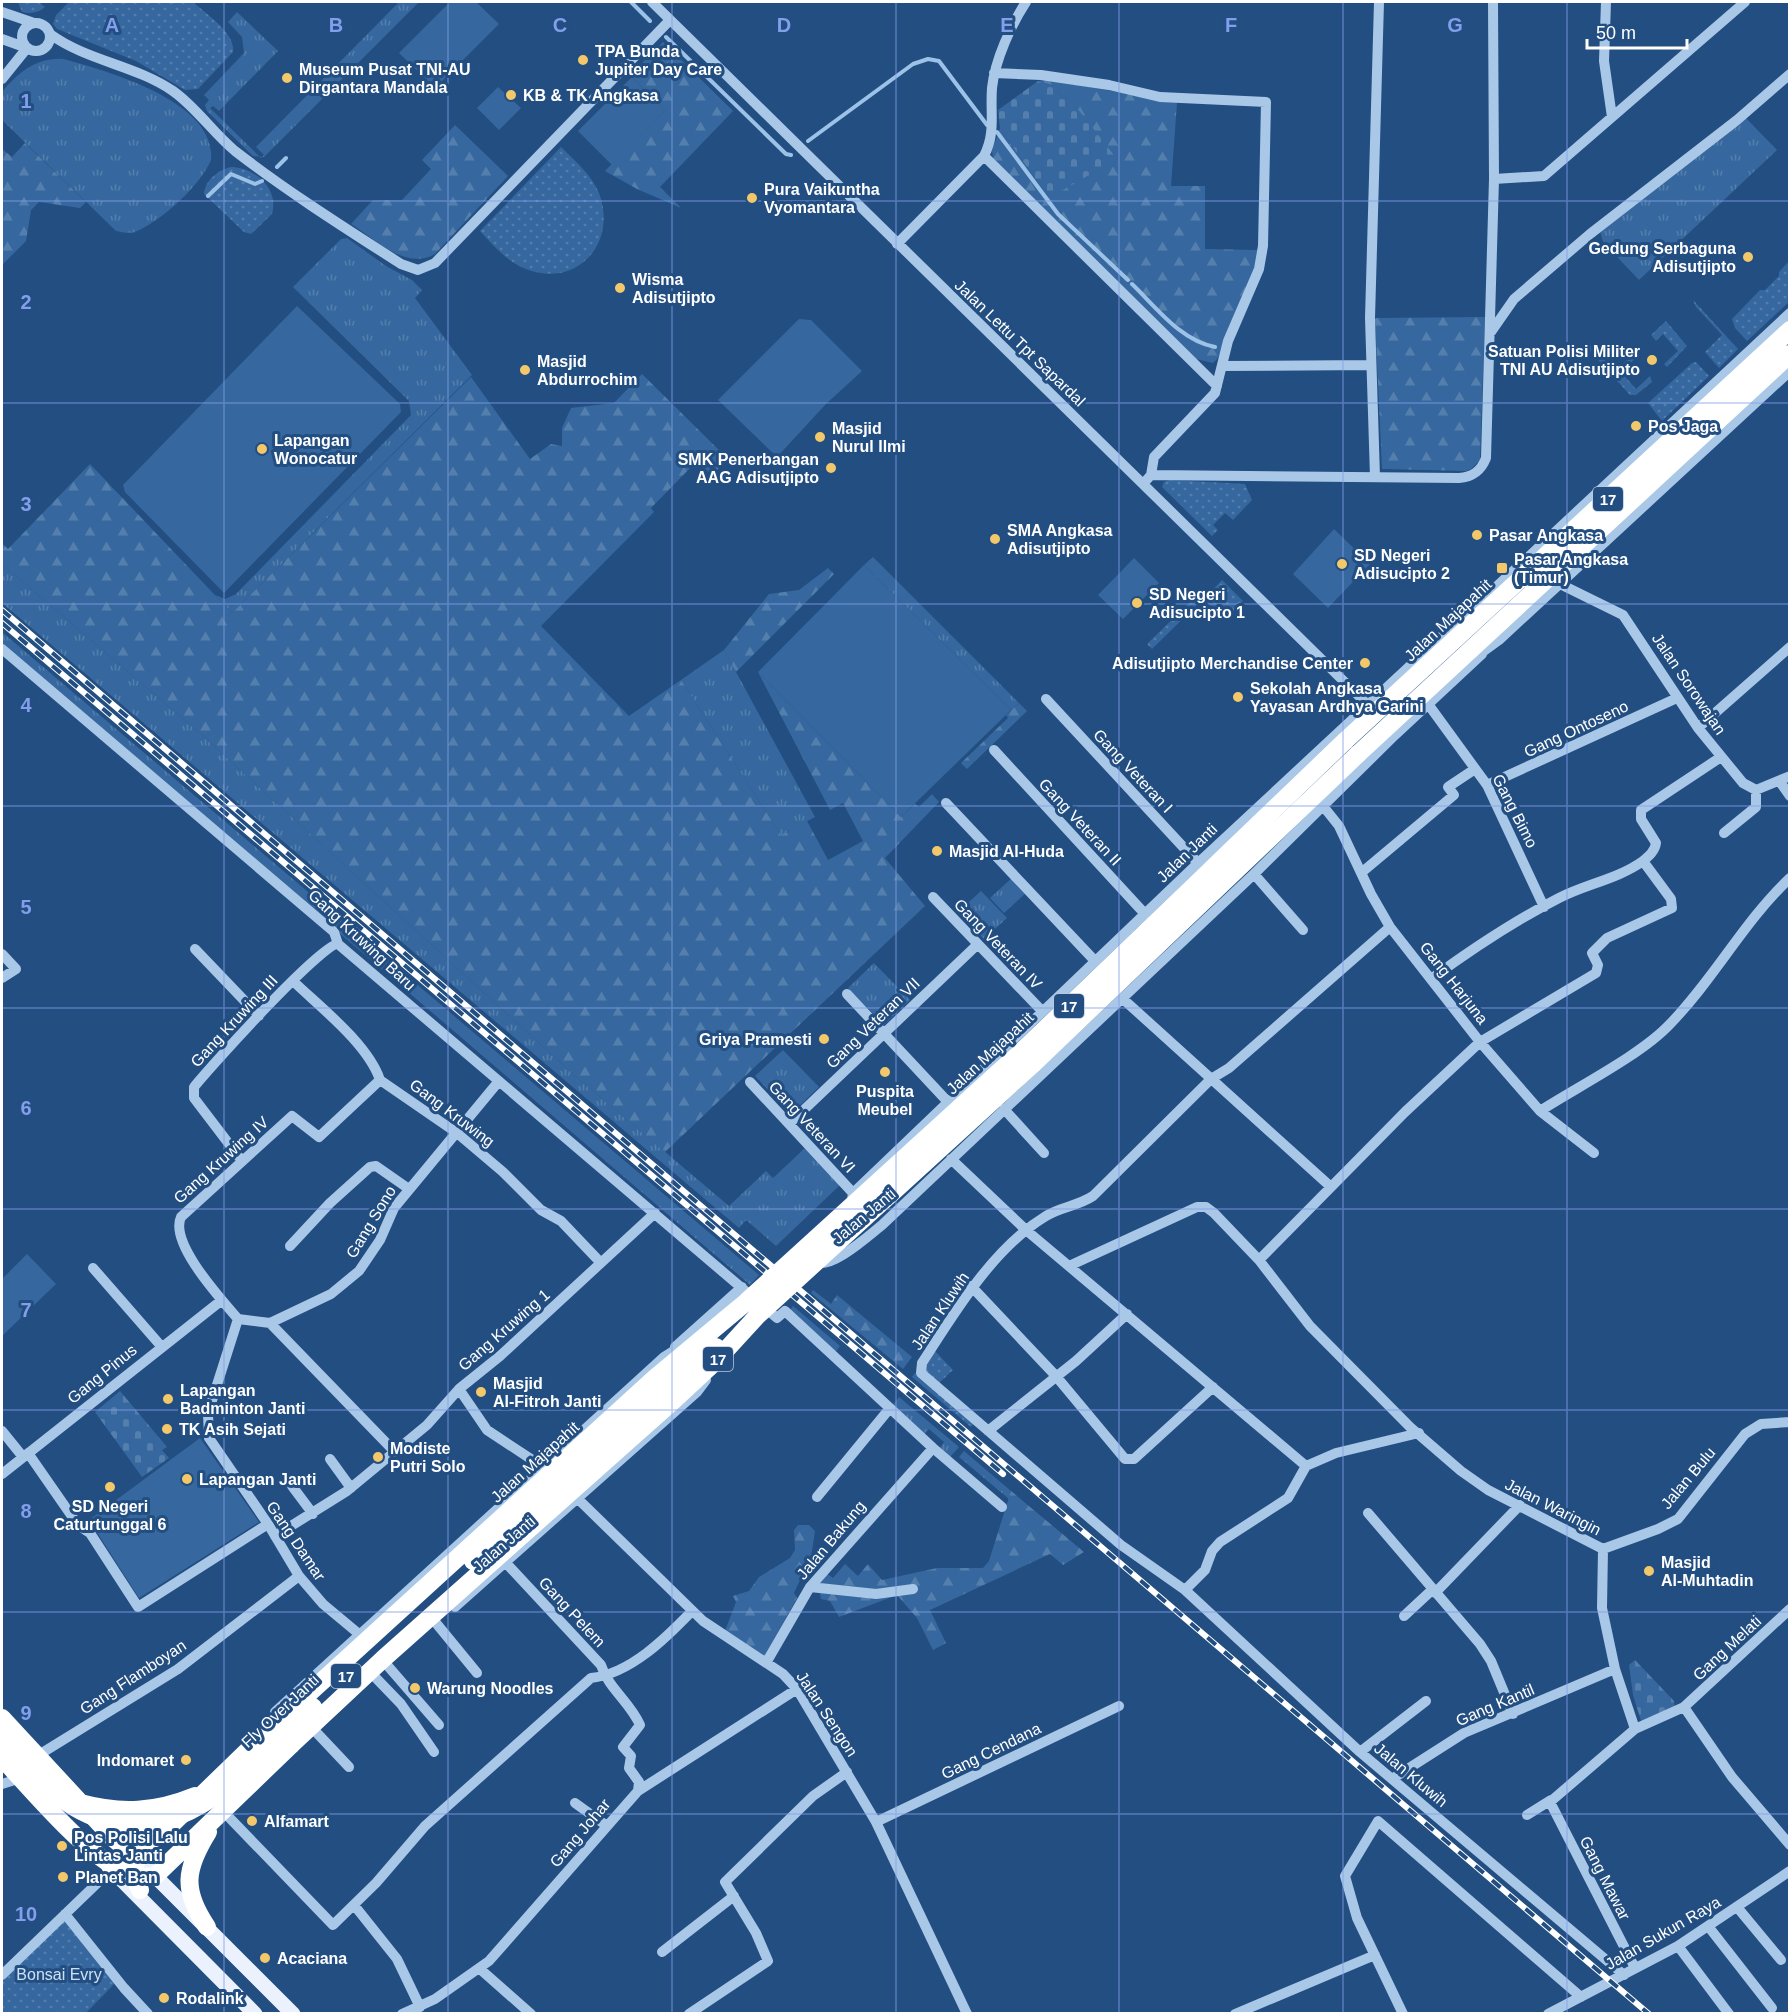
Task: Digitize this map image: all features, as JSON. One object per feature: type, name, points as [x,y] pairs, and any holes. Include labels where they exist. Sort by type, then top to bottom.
[{"type":"highway","name":"Jalan Majapahit","points":[[1436,669],[1568,527],[1790,330]]},
{"type":"highway","name":"Jalan Majapahit","points":[[205,1792],[274,1725],[655,1378],[745,1303],[1022,1051],[1436,669],[1678,466],[1790,354]]},
{"type":"highway","name":"Jalan Majapahit","points":[[665,1389],[1033,1064],[1352,748]]},
{"type":"highway","name":"Jalan Majapahit","points":[[155,1876],[383,1659],[715,1362],[759,1307]]},
{"type":"highway","name":"Fly Over Janti","points":[[2,1738],[63,1800],[103,1820],[121,1824],[153,1824],[194,1810],[227,1787],[374,1650],[665,1389]]},
{"type":"highway","points":[[2,1718],[126,1851],[126,1872]]},
{"type":"highway","points":[[2,1724],[16,1746],[11,1753],[2,1750]]},
{"type":"highway","points":[[2,1758],[98,1857],[126,1872],[155,1876]]},
{"type":"highway","name":"17","points":[[80,1803],[107,1809],[145,1811],[171,1805],[205,1792]]},
{"type":"highway","name":"17","points":[[126,1872],[205,1792]]},
{"type":"highway","points":[[207,1927],[191,1900],[189,1877],[194,1856],[222,1810]]},
{"type":"main road","points":[[126,1872],[255,2013]]},
{"type":"main road","points":[[126,1872],[264,2013]]},
{"type":"main road","points":[[155,1876],[293,2013]]},
{"type":"street","name":"Jalan Lettu Tpt Sapardal","points":[[652,2],[897,244],[1147,479],[1368,705]]},
{"type":"street","points":[[897,244],[984,156],[993,129],[994,73],[1026,2]]},
{"type":"street","points":[[1375,477],[1370,318],[1379,2]]},
{"type":"street","points":[[994,73],[1041,75],[1109,85],[1160,97],[1266,102],[1262,257],[1228,341],[1212,398],[1154,457],[1147,479],[1459,478],[1477,473],[1486,458],[1494,179],[1493,2]]},
{"type":"street","points":[[1606,2],[1604,61],[1612,117]]},
{"type":"street","points":[[1494,179],[1544,176],[1745,2]]},
{"type":"street","points":[[2,12],[44,25],[50,34],[67,47],[135,71],[173,91],[190,104],[232,148],[259,168],[401,264],[418,270],[435,263],[670,20]]},
{"type":"street","points":[[27,48],[22,39],[22,33],[25,28],[34,23]]},
{"type":"street","points":[[44,48],[50,40],[50,34]]},
{"type":"street","points":[[2,39],[33,51],[67,47]]},
{"type":"street","points":[[2,79],[27,48]]},
{"type":"street","points":[[1491,332],[1522,292],[1590,234],[1737,120],[1790,74]]},
{"type":"street","points":[[984,156],[1217,386]]},
{"type":"street","points":[[1436,669],[1454,626],[1568,527],[1790,313]]},
{"type":"street","points":[[1222,366],[1371,365]]},
{"type":"street","points":[[1436,669],[1482,654],[1560,584],[1678,466],[1790,371]]},
{"type":"street","name":"Jalan Sorowajan","points":[[1560,584],[1623,615],[1698,728],[1743,783],[1756,790]]},
{"type":"street","name":"Jalan Janti","points":[[1454,626],[1198,863],[853,1193],[841,1206],[816,1244],[813,1252],[815,1263],[832,1262],[882,1225],[1123,999],[1482,654]]},
{"type":"street","points":[[1698,728],[1790,647]]},
{"type":"street","name":"Gang Kruwing Baru","points":[[2,649],[334,932],[338,944],[742,1287],[759,1307]]},
{"type":"street","name":"Gang Ontoseno","points":[[1487,785],[1677,698]]},
{"type":"street","name":"Gang Veteran I","points":[[1046,699],[1198,863]]},
{"type":"street","name":"Gang Bimo","points":[[1428,704],[1487,785],[1544,907]]},
{"type":"street","name":"Gang Veteran II","points":[[994,750],[1145,914]]},
{"type":"street","points":[[1431,979],[1469,951],[1544,907],[1642,861],[1652,853],[1656,843],[1641,819],[1641,810],[1721,757]]},
{"type":"street","points":[[1361,873],[1454,795],[1448,786],[1475,769]]},
{"type":"street","points":[[1724,833],[1756,807],[1756,790],[1785,779],[1790,796]]},
{"type":"street","points":[[946,803],[1095,961]]},
{"type":"street","name":"Gang Harjuna","points":[[1323,806],[1339,826],[1390,927],[1480,1042],[1540,1111],[1594,1153]]},
{"type":"street","points":[[1259,1260],[1480,1042],[1596,973],[1598,965],[1592,955],[1604,940],[1672,908],[1671,899],[1642,861]]},
{"type":"street","points":[[1254,874],[1303,930]]},
{"type":"street","points":[[1540,1111],[1637,1050],[1668,1027],[1761,909],[1790,878]]},
{"type":"street","name":"Gang Veteran IV","points":[[933,897],[1042,1011]]},
{"type":"street","name":"Jalan Kluwih","points":[[1390,927],[1229,1068],[1211,1079],[1093,1196],[1084,1203],[1048,1214],[1026,1230],[971,1286],[920,1370],[922,1375],[1121,1545],[1185,1590],[1360,1752],[1624,1975]]},
{"type":"street","name":"Gang Kruwing III","points":[[242,1161],[193,1092],[209,1069],[293,981],[329,946],[338,944]]},
{"type":"street","name":"Gang Veteran VII","points":[[789,1124],[978,944]]},
{"type":"street","points":[[195,949],[259,1016]]},
{"type":"street","points":[[2,954],[16,969],[2,978]]},
{"type":"street","name":"Gang Kruwing","points":[[293,981],[359,1045],[376,1069],[380,1080],[457,1133],[503,1172],[541,1210],[561,1221],[601,1263]]},
{"type":"street","points":[[847,994],[948,1102]]},
{"type":"street","points":[[1123,999],[1331,1187]]},
{"type":"street","points":[[1033,1020],[1065,1053]]},
{"type":"street","name":"Gang Kruwing IV","points":[[222,1300],[188,1254],[178,1233],[181,1217],[292,1116],[319,1137],[380,1080]]},
{"type":"street","name":"Gang Sono","points":[[270,1323],[331,1294],[359,1271],[380,1240],[394,1208],[499,1081]]},
{"type":"street","name":"Gang Veteran VI","points":[[750,1082],[853,1193]]},
{"type":"street","points":[[1004,1109],[1044,1153]]},
{"type":"street","points":[[951,1159],[1026,1230],[1306,1466]]},
{"type":"street","points":[[290,1246],[330,1203],[370,1167],[376,1166],[409,1189]]},
{"type":"street","points":[[853,1193],[853,1207],[858,1219],[873,1226],[882,1225]]},
{"type":"street","name":"Jalan Waringin","points":[[1069,1266],[1197,1207],[1206,1207],[1214,1213],[1259,1260],[1310,1326],[1461,1471],[1488,1490],[1603,1549],[1602,1608],[1616,1668],[1635,1729]]},
{"type":"street","name":"Gang Kruwing 1","points":[[543,1467],[487,1430],[459,1389],[500,1356],[655,1213]]},
{"type":"street","points":[[93,1268],[161,1346]]},
{"type":"street","points":[[971,1286],[1056,1375],[1125,1459],[1130,1460],[1213,1387]]},
{"type":"street","points":[[664,1357],[742,1287]]},
{"type":"street","points":[[222,1300],[238,1319],[270,1323],[395,1452]]},
{"type":"street","name":"Gang Pinus","points":[[2,1474],[222,1300]]},
{"type":"street","points":[[759,1307],[777,1318],[785,1311],[933,1448],[1002,1507]]},
{"type":"street","name":"Jalan Janti","points":[[237,1762],[268,1719],[664,1357],[759,1307]]},
{"type":"street","name":"Jalan Janti","points":[[255,1779],[296,1751],[387,1665],[506,1563],[697,1392],[759,1307]]},
{"type":"street","points":[[988,1431],[1076,1361],[1126,1314]]},
{"type":"street","name":"Gang Damar","points":[[238,1319],[208,1413],[209,1438],[276,1536],[299,1576],[324,1604],[359,1634]]},
{"type":"street","points":[[664,1357],[675,1356],[693,1362],[702,1376],[702,1383],[697,1392]]},
{"type":"street","points":[[276,1536],[351,1488],[427,1425],[459,1389]]},
{"type":"street","points":[[817,1497],[890,1408]]},
{"type":"street","name":"Jalan Bulu","points":[[1603,1549],[1658,1529],[1678,1519],[1745,1434],[1761,1424],[1790,1422]]},
{"type":"street","points":[[2,1431],[26,1455],[78,1525],[90,1533],[138,1607],[268,1524]]},
{"type":"street","points":[[1185,1590],[1205,1570],[1212,1551],[1220,1542],[1288,1498],[1306,1466],[1336,1453],[1419,1433]]},
{"type":"street","name":"Jalan Bakung","points":[[766,1663],[810,1587],[933,1448]]},
{"type":"street","points":[[330,1459],[351,1488]]},
{"type":"street","points":[[292,1486],[313,1514]]},
{"type":"street","name":"Jalan Sengon","points":[[578,1499],[692,1611],[711,1627],[783,1674],[797,1689],[876,1822],[967,2013]]},
{"type":"street","points":[[1404,1616],[1434,1592],[1520,1505]]},
{"type":"street","points":[[1368,1513],[1491,1661],[1513,1714]]},
{"type":"street","points":[[442,1558],[472,1592]]},
{"type":"street","name":"Gang Pelem","points":[[506,1563],[601,1665],[604,1677],[634,1711],[640,1725],[623,1747],[631,1756],[629,1768],[639,1782],[638,1791]]},
{"type":"street","name":"Gang Flamboyan","points":[[38,1756],[178,1670],[299,1576]]},
{"type":"street","points":[[810,1587],[876,1594],[913,1589]]},
{"type":"street","name":"Gang Melati","points":[[1684,1707],[1790,1609]]},
{"type":"street","points":[[222,1810],[333,1925],[425,1826],[465,1788],[591,1678],[604,1677],[642,1655],[692,1611]]},
{"type":"street","points":[[436,1623],[477,1673]]},
{"type":"street","points":[[387,1665],[439,1725]]},
{"type":"street","name":"Gang Kantil","points":[[1392,1779],[1464,1733],[1616,1668]]},
{"type":"street","points":[[375,1677],[400,1704],[434,1752]]},
{"type":"street","name":"Gang Johar","points":[[402,2013],[420,2007],[480,1969],[638,1791],[797,1689]]},
{"type":"street","points":[[1360,1752],[1426,1701]]},
{"type":"street","name":"Gang Cendana","points":[[876,1822],[1119,1706]]},
{"type":"street","points":[[1527,1815],[1550,1801],[1635,1729],[1684,1707],[1732,1777],[1790,1845]]},
{"type":"street","points":[[316,1732],[349,1767]]},
{"type":"street","points":[[689,2013],[768,1961],[756,1933],[725,1882],[813,1796],[847,1772]]},
{"type":"street","points":[[2,1784],[21,1778]]},
{"type":"street","name":"Gang Mawar","points":[[1550,1801],[1635,1968]]},
{"type":"street","points":[[575,1803],[607,1826]]},
{"type":"street","points":[[1403,2013],[1357,1918],[1345,1876],[1378,1821],[1581,1997]]},
{"type":"street","name":"Jalan Sukun Raya","points":[[1548,2013],[1678,1946],[1790,1871]]},
{"type":"street","points":[[2,1975],[65,1914],[126,1872]]},
{"type":"street","points":[[662,1952],[734,1896]]},
{"type":"street","points":[[354,1905],[397,1959],[420,2007]]},
{"type":"street","points":[[1737,1907],[1781,1960]]},
{"type":"street","points":[[65,1914],[147,2013]]},
{"type":"street","points":[[1708,1926],[1772,2008]]},
{"type":"street","points":[[1678,1946],[1729,2013]]},
{"type":"street","points":[[1235,2013],[1375,1955]]},
{"type":"street","points":[[480,1969],[531,2013]]},
{"type":"green space","points":[[18,2],[39,2],[45,7],[40,11],[22,12]]},
{"type":"green space","points":[[69,2],[193,2],[225,31],[233,45],[233,52],[198,89],[185,90],[136,61],[57,29],[53,24],[56,15]]},
{"type":"green space","points":[[399,2],[419,2],[264,157],[262,157],[264,155],[256,147]]},
{"type":"green space","points":[[450,2],[476,2],[499,24],[435,88],[399,53]]},
{"type":"green space","points":[[237,12],[278,51],[219,111],[213,106],[210,108],[260,157],[253,156],[207,111],[205,105],[209,100],[204,95],[244,53],[242,37],[228,22]]},
{"type":"green space","points":[[663,42],[733,111],[660,187],[681,208],[637,189],[605,171],[665,110],[630,75]]},
{"type":"green space","points":[[64,59],[106,72],[156,92],[178,105],[196,121],[208,139],[211,160],[206,170],[179,202],[156,220],[135,232],[116,231],[2,120],[2,92],[14,79],[36,64]]},
{"type":"green space","points":[[632,77],[665,110],[612,165],[578,131]]},
{"type":"green space","points":[[1048,80],[1177,102],[1171,186],[1205,186],[1205,249],[1258,250],[1255,266],[1218,358],[1213,363],[1196,359],[993,159],[992,150],[1000,129],[1049,198],[1055,86],[1038,81]]},
{"type":"green space","points":[[1038,81],[1055,86],[1066,94],[1117,159],[1049,198],[1000,129],[998,110]]},
{"type":"green space","points":[[498,87],[521,108],[499,130],[477,108]]},
{"type":"green space","points":[[1740,112],[1777,150],[1639,280],[1603,242],[1600,231]]},
{"type":"green space","points":[[455,125],[508,176],[435,254],[413,259],[402,256],[380,245],[351,224],[373,200],[402,200],[431,169],[422,160]]},
{"type":"green space","points":[[25,143],[86,202],[80,208],[39,202],[31,210],[26,241],[2,265],[2,149],[12,157]]},
{"type":"green space","points":[[561,147],[596,186],[603,211],[603,229],[598,244],[589,257],[577,267],[562,273],[545,274],[526,269],[513,262],[480,231]]},
{"type":"green space","points":[[233,167],[258,176],[272,196],[272,214],[251,234],[244,232],[204,194],[207,184],[214,176]]},
{"type":"green space","points":[[347,238],[386,266],[412,280],[422,290],[415,298],[472,375],[232,613],[215,595],[225,599],[236,594],[411,415],[409,401],[293,287],[341,239]]},
{"type":"green space","points":[[1789,261],[1789,302],[1747,341],[1735,328],[1732,319],[1760,290],[1765,290],[1779,276],[1779,272]]},
{"type":"green space","points":[[1693,300],[1738,349],[1719,368],[1705,352],[1722,335],[1696,307]]},
{"type":"green space","name":"Lapangan Wonocatur","points":[[297,306],[400,404],[401,412],[224,593],[125,492],[123,485]]},
{"type":"green space","points":[[1485,317],[1480,460],[1466,471],[1382,469],[1375,318]]},
{"type":"green space","points":[[799,319],[811,320],[862,371],[826,404],[777,457],[718,400]]},
{"type":"green space","points":[[1666,321],[1687,346],[1667,367],[1664,364],[1678,351],[1663,334],[1656,341],[1651,335]]},
{"type":"green space","points":[[1592,342],[1590,345],[1615,371],[1636,352],[1639,355],[1621,372],[1636,389],[1650,376],[1652,382],[1636,395],[1630,395],[1589,350],[1589,345]]},
{"type":"green space","points":[[1696,362],[1709,376],[1662,421],[1648,403],[1692,363]]},
{"type":"green space","points":[[642,374],[728,459],[712,475],[697,461],[651,508],[654,512],[541,626],[629,716],[681,680],[781,835],[807,821],[828,860],[863,841],[843,803],[830,810],[758,672],[901,817],[915,804],[919,807],[932,794],[939,802],[885,858],[925,906],[665,1152],[573,1074],[202,735],[2,564],[2,543],[8,549],[90,464],[232,613],[471,377],[530,459],[551,444],[562,446],[562,428],[571,408],[614,403]]},
{"type":"green space","points":[[1170,480],[1245,484],[1252,500],[1233,520],[1225,513],[1213,525],[1218,530],[1212,536],[1162,487],[1164,482]]},
{"type":"green space","points":[[1334,529],[1370,564],[1328,608],[1293,574]]},
{"type":"green space","points":[[873,557],[1019,703],[1011,710],[864,565]]},
{"type":"green space","points":[[1134,558],[1159,583],[1123,619],[1098,595]]},
{"type":"green space","points":[[2,564],[202,735],[573,1074],[729,1206],[766,1171],[773,1178],[805,1148],[840,1185],[776,1246],[746,1220],[739,1228],[2,603]]},
{"type":"green space","points":[[864,565],[1011,710],[901,817],[758,672]]},
{"type":"green space","points":[[828,568],[834,574],[736,672],[724,650],[769,594],[799,590]]},
{"type":"green space","points":[[1222,580],[1243,601],[1225,620],[1204,599]]},
{"type":"green space","points":[[1197,599],[1200,602],[1152,649],[1147,644],[1192,600]]},
{"type":"green space","points":[[2,632],[759,1275],[750,1285],[2,644]]},
{"type":"green space","points":[[724,650],[815,817],[781,835],[681,680]]},
{"type":"green space","points":[[1019,703],[1027,711],[967,769],[961,763],[1008,718],[1006,715]]},
{"type":"green space","points":[[1013,877],[1027,892],[1004,913],[990,898]]},
{"type":"green space","points":[[981,891],[1007,918],[984,939],[958,912]]},
{"type":"green space","points":[[874,963],[910,1000],[884,1025],[848,988]]},
{"type":"green space","points":[[783,1050],[819,1087],[791,1114],[755,1076]]},
{"type":"green space","points":[[27,1254],[56,1284],[2,1336],[2,1279]]},
{"type":"green space","points":[[813,1290],[831,1304],[837,1295],[912,1357],[903,1369],[811,1293]]},
{"type":"green space","points":[[793,1306],[840,1346],[834,1354],[788,1312]]},
{"type":"green space","points":[[935,1351],[953,1370],[939,1383],[923,1369]]},
{"type":"green space","points":[[915,1373],[974,1423],[971,1427],[912,1377]]},
{"type":"green space","points":[[120,1391],[167,1447],[162,1450],[169,1458],[142,1477],[95,1412]]},
{"type":"green space","points":[[899,1397],[959,1447],[950,1457],[940,1448],[944,1442],[929,1429],[924,1434],[892,1406]]},
{"type":"green space","name":"Lapangan Janti","points":[[200,1438],[259,1522],[139,1598],[89,1520]]},
{"type":"green space","points":[[964,1451],[1011,1491],[1009,1499],[959,1457]]},
{"type":"green space","points":[[1011,1491],[1084,1552],[1063,1565],[1050,1554],[930,1610],[946,1643],[933,1650],[917,1618],[897,1595],[839,1617],[830,1601],[821,1599],[818,1582],[826,1573],[833,1578],[845,1564],[858,1576],[868,1564],[882,1580],[937,1568],[983,1568],[989,1561]]},
{"type":"green space","points":[[798,1525],[809,1525],[815,1531],[809,1570],[800,1580],[794,1593],[797,1598],[764,1657],[725,1631],[736,1602],[733,1596],[749,1591],[759,1577],[790,1558],[795,1550],[794,1530]]},
{"type":"green space","points":[[1635,1660],[1674,1701],[1675,1709],[1642,1724],[1633,1695],[1629,1665]]},
{"type":"green space","name":"Bonsai Evry","points":[[65,1915],[115,1983],[86,2013],[2,2014],[2,1975]]},
{"type":"waterway","points":[[631,2],[650,21]]},
{"type":"waterway","points":[[666,37],[786,154],[791,155]]},
{"type":"waterway","points":[[808,141],[913,64],[928,59],[939,61],[987,125]]},
{"type":"waterway","points":[[997,132],[1058,214],[1128,280]]},
{"type":"waterway","points":[[277,167],[286,158]]},
{"type":"waterway","points":[[208,196],[231,174],[255,184],[262,181]]},
{"type":"waterway","points":[[1132,284],[1180,330],[1191,338],[1215,347]]},
{"type":"railway","points":[[2,610],[1649,2014]]},
{"type":"railway","points":[[2,623],[1003,1474]]},
{"type":"place","name":"TPA Bunda Jupiter Day Care","points":[[583,60]]},
{"type":"place","name":"Museum Pusat TNI-AU Dirgantara Mandala","points":[[287,78]]},
{"type":"place","name":"KB & TK Angkasa","points":[[511,95]]},
{"type":"place","name":"Pura Vaikuntha Vyomantara","points":[[752,198]]},
{"type":"place","name":"Gedung Serbaguna Adisutjipto","points":[[1748,257]]},
{"type":"place","name":"Wisma Adisutjipto","points":[[620,288]]},
{"type":"place","name":"Satuan Polisi Militer TNI AU Adisutjipto","points":[[1652,360]]},
{"type":"place","name":"Masjid Abdurrochim","points":[[525,370]]},
{"type":"place","name":"Pos Jaga","points":[[1636,426]]},
{"type":"place","name":"Masjid Nurul Ilmi","points":[[820,437]]},
{"type":"place","name":"Lapangan Wonocatur","points":[[262,449]]},
{"type":"place","name":"SMK Penerbangan AAG Adisutjipto","points":[[831,468]]},
{"type":"place","name":"Pasar Angkasa","points":[[1477,535]]},
{"type":"place","name":"SMA Angkasa Adisutjipto","points":[[995,539]]},
{"type":"place","name":"SD Negeri Adisucipto 2","points":[[1342,564]]},
{"type":"place","name":"Pasar Angkasa (Timur)","points":[[1502,568]]},
{"type":"place","name":"SD Negeri Adisucipto 1","points":[[1137,603]]},
{"type":"place","name":"Adisutjipto Merchandise Center","points":[[1365,663]]},
{"type":"place","name":"Sekolah Angkasa Yayasan Ardhya Garini","points":[[1238,697]]},
{"type":"place","name":"Masjid Al-Huda","points":[[937,851]]},
{"type":"place","name":"Griya Pramesti","points":[[824,1039]]},
{"type":"place","name":"Puspita Meubel","points":[[885,1072]]},
{"type":"place","name":"Masjid Al-Fitroh Janti","points":[[481,1392]]},
{"type":"place","name":"Lapangan Badminton Janti","points":[[168,1399]]},
{"type":"place","name":"TK Asih Sejati","points":[[167,1429]]},
{"type":"place","name":"Modiste Putri Solo","points":[[378,1457]]},
{"type":"place","name":"Lapangan Janti","points":[[187,1479]]},
{"type":"place","name":"SD Negeri Caturtunggal 6","points":[[110,1487]]},
{"type":"place","name":"Masjid Al-Muhtadin","points":[[1649,1571]]},
{"type":"place","name":"Warung Noodles","points":[[415,1688]]},
{"type":"place","name":"Indomaret","points":[[186,1760]]},
{"type":"place","name":"Alfamart","points":[[252,1821]]},
{"type":"place","name":"Pos Polisi Lalu Lintas Janti","points":[[62,1846]]},
{"type":"place","name":"Planet Ban","points":[[63,1877]]},
{"type":"place","name":"Acaciana","points":[[265,1958]]},
{"type":"place","name":"Rodalink","points":[[164,1998]]}]
